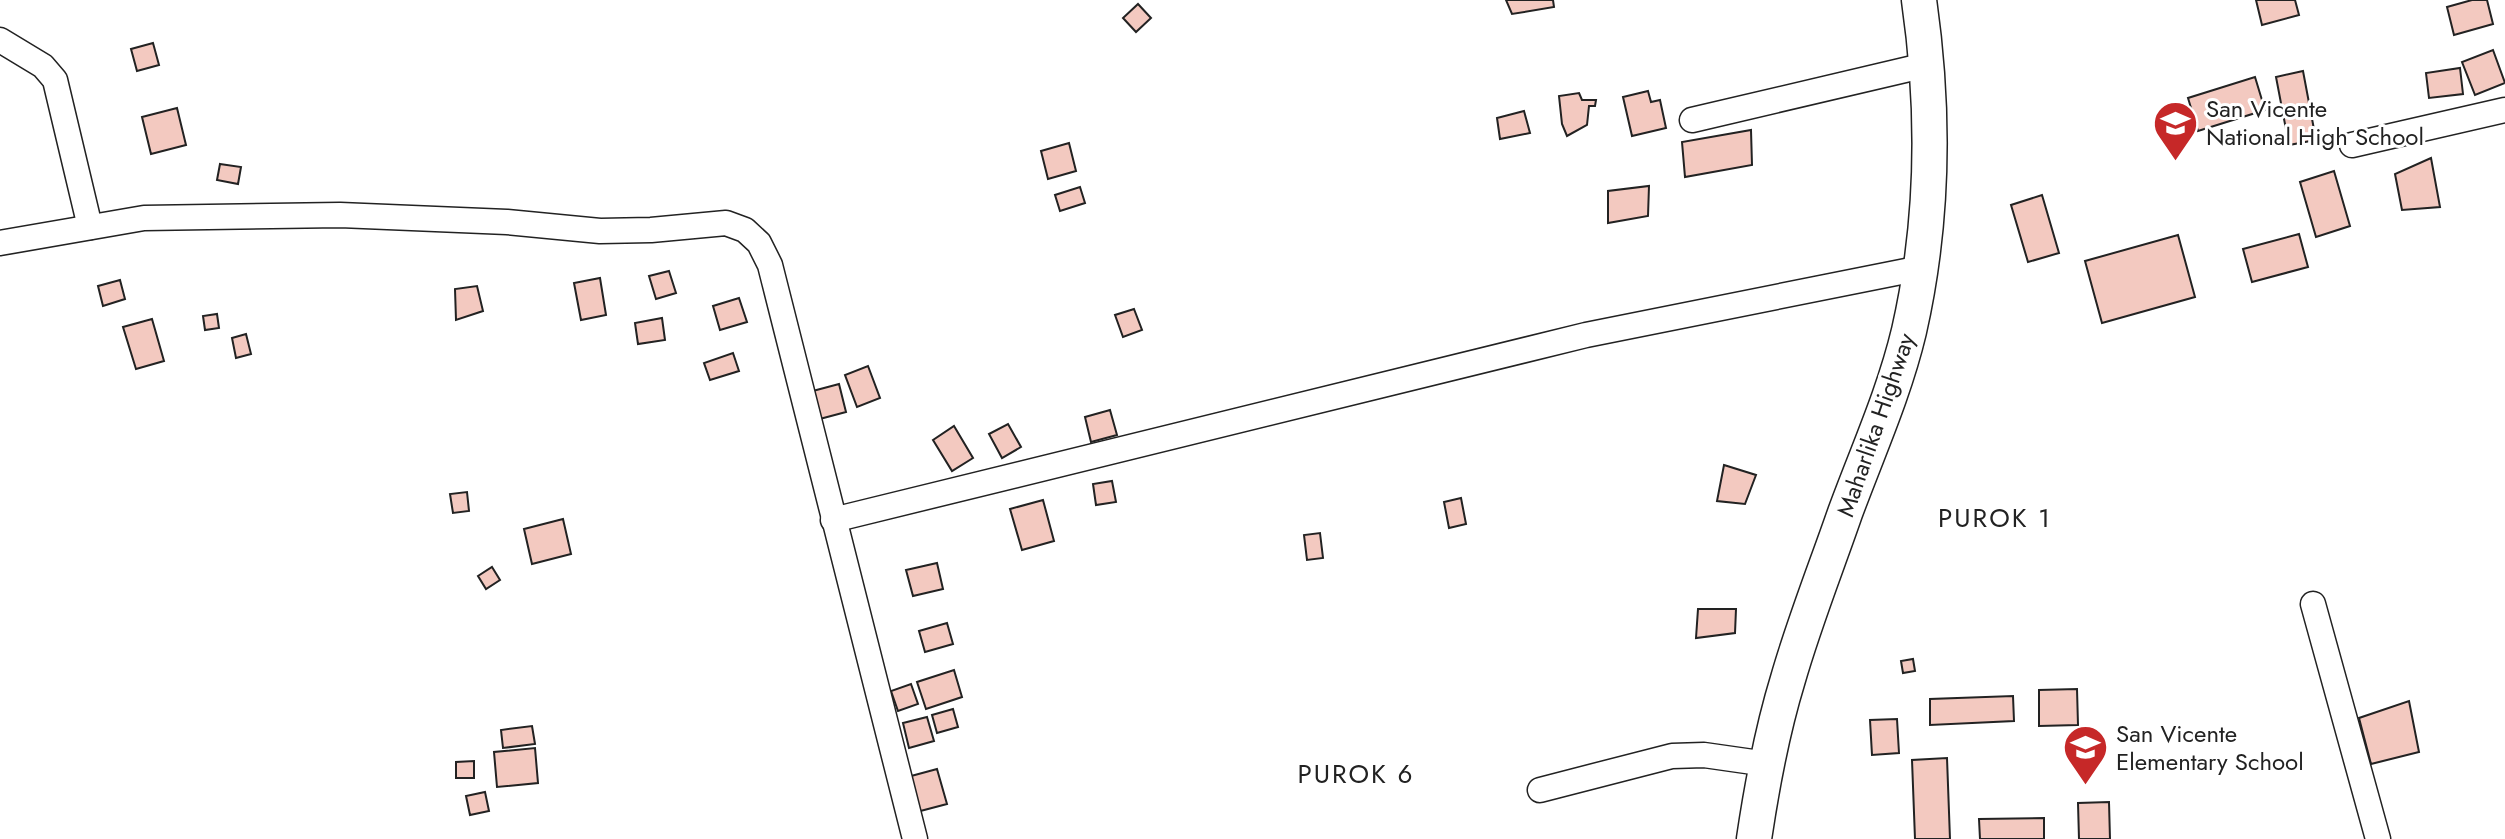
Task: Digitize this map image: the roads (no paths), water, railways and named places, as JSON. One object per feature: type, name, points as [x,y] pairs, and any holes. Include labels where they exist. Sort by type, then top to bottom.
[{"type":"highway","name":"Maharlika Highway","points":[[1754,839],[1767,764],[1788,679],[1888,403],[1908,333],[1921,268],[1930,191],[1931,129],[1919,0]]},
{"type":"street","points":[[0,40],[43,66],[55,80],[90,227]]},
{"type":"street","points":[[1692,120],[1926,65]]},
{"type":"street","points":[[2352,145],[2505,110]]},
{"type":"street","points":[[0,243],[144,218],[340,215],[507,222],[600,231],[726,223],[745,230],[759,243],[770,265],[915,839]]},
{"type":"street","points":[[833,520],[1586,335],[1921,268]]},
{"type":"street","points":[[2313,604],[2378,839]]},
{"type":"street","points":[[1540,790],[1672,756],[1704,755],[1767,764]]},
{"type":"place","name":"San Vicente National High School","points":[[2175,162]]},
{"type":"place","name":"San Vicente Elementary School","points":[[2085,787]]},
{"type":"district","name":"PUROK 1","points":[[1995,518]]},
{"type":"district","name":"PUROK 6","points":[[1356,774]]}]
